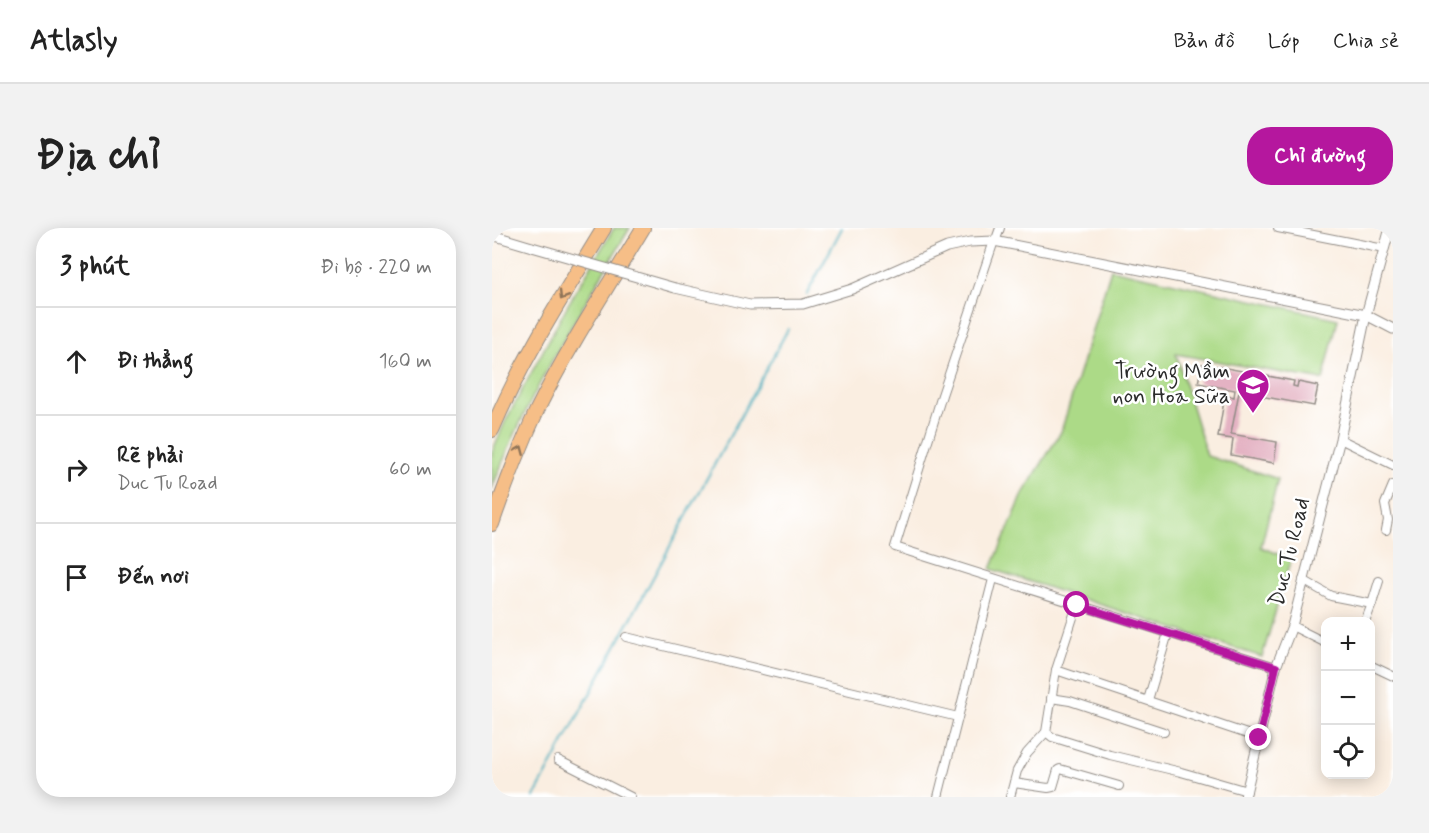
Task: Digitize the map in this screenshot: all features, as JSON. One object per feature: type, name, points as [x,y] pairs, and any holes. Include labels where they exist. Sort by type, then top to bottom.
[{"type":"highway","points":[[492,430],[507,394],[604,228]]},
{"type":"highway","points":[[492,524],[502,492],[537,410],[575,341],[643,228]]},
{"type":"street","points":[[1000,228],[943,392],[895,547],[1276,667]]},
{"type":"street","points":[[1278,228],[1384,249]]},
{"type":"street","name":"Duc Tu Road","points":[[1246,794],[1276,667],[1292,626],[1340,439],[1366,315],[1390,228]]},
{"type":"street","points":[[492,236],[675,288],[750,305],[803,304],[852,289],[947,248],[970,242],[994,242],[1366,315],[1393,329]]},
{"type":"street","points":[[1340,439],[1393,465]]},
{"type":"street","points":[[1386,530],[1388,520],[1385,504],[1393,485]]},
{"type":"street","points":[[938,797],[993,579]]},
{"type":"street","points":[[1304,580],[1331,596],[1372,604]]},
{"type":"street","points":[[1367,617],[1379,581]]},
{"type":"street","points":[[1010,797],[1017,771],[1027,753],[1046,732],[1056,670],[1077,605]]},
{"type":"street","points":[[1292,626],[1321,640]]},
{"type":"street","points":[[1148,700],[1168,633]]},
{"type":"street","points":[[626,636],[958,717]]},
{"type":"street","points":[[1375,667],[1393,676]]},
{"type":"street","points":[[1056,670],[1259,738]]},
{"type":"street","points":[[1052,698],[1070,701],[1164,732]]},
{"type":"street","points":[[1046,732],[1052,737],[1110,755],[1181,772],[1246,794]]},
{"type":"street","points":[[558,760],[631,797]]},
{"type":"street","points":[[1014,783],[1053,787],[1060,769],[1119,786]]},
{"type":"green space","points":[[614,228],[630,228],[573,323],[538,388],[492,489],[492,452],[505,422],[567,306]]},
{"type":"green space","points":[[1111,269],[1338,319],[1323,380],[1176,354],[1207,456],[1278,479],[1261,547],[1291,559],[1262,657],[991,569],[1024,492],[1061,432]]},
{"type":"building","points":[[1202,364],[1212,366],[1211,370],[1215,371],[1216,366],[1253,373],[1252,378],[1256,379],[1257,374],[1294,381],[1293,386],[1297,387],[1298,382],[1318,386],[1314,406],[1239,392],[1231,434],[1277,442],[1274,463],[1231,455],[1233,439],[1218,437],[1225,395],[1234,397],[1235,390],[1198,383]]},
{"type":"waterway","points":[[807,294],[842,228]]},
{"type":"waterway","points":[[534,797],[788,329]]},
{"type":"place","name":"Trường Mầm non Hoa Sữa","points":[[1253,414]]},
{"type":"route","points":[[1077,605],[1276,667],[1259,738]]}]
